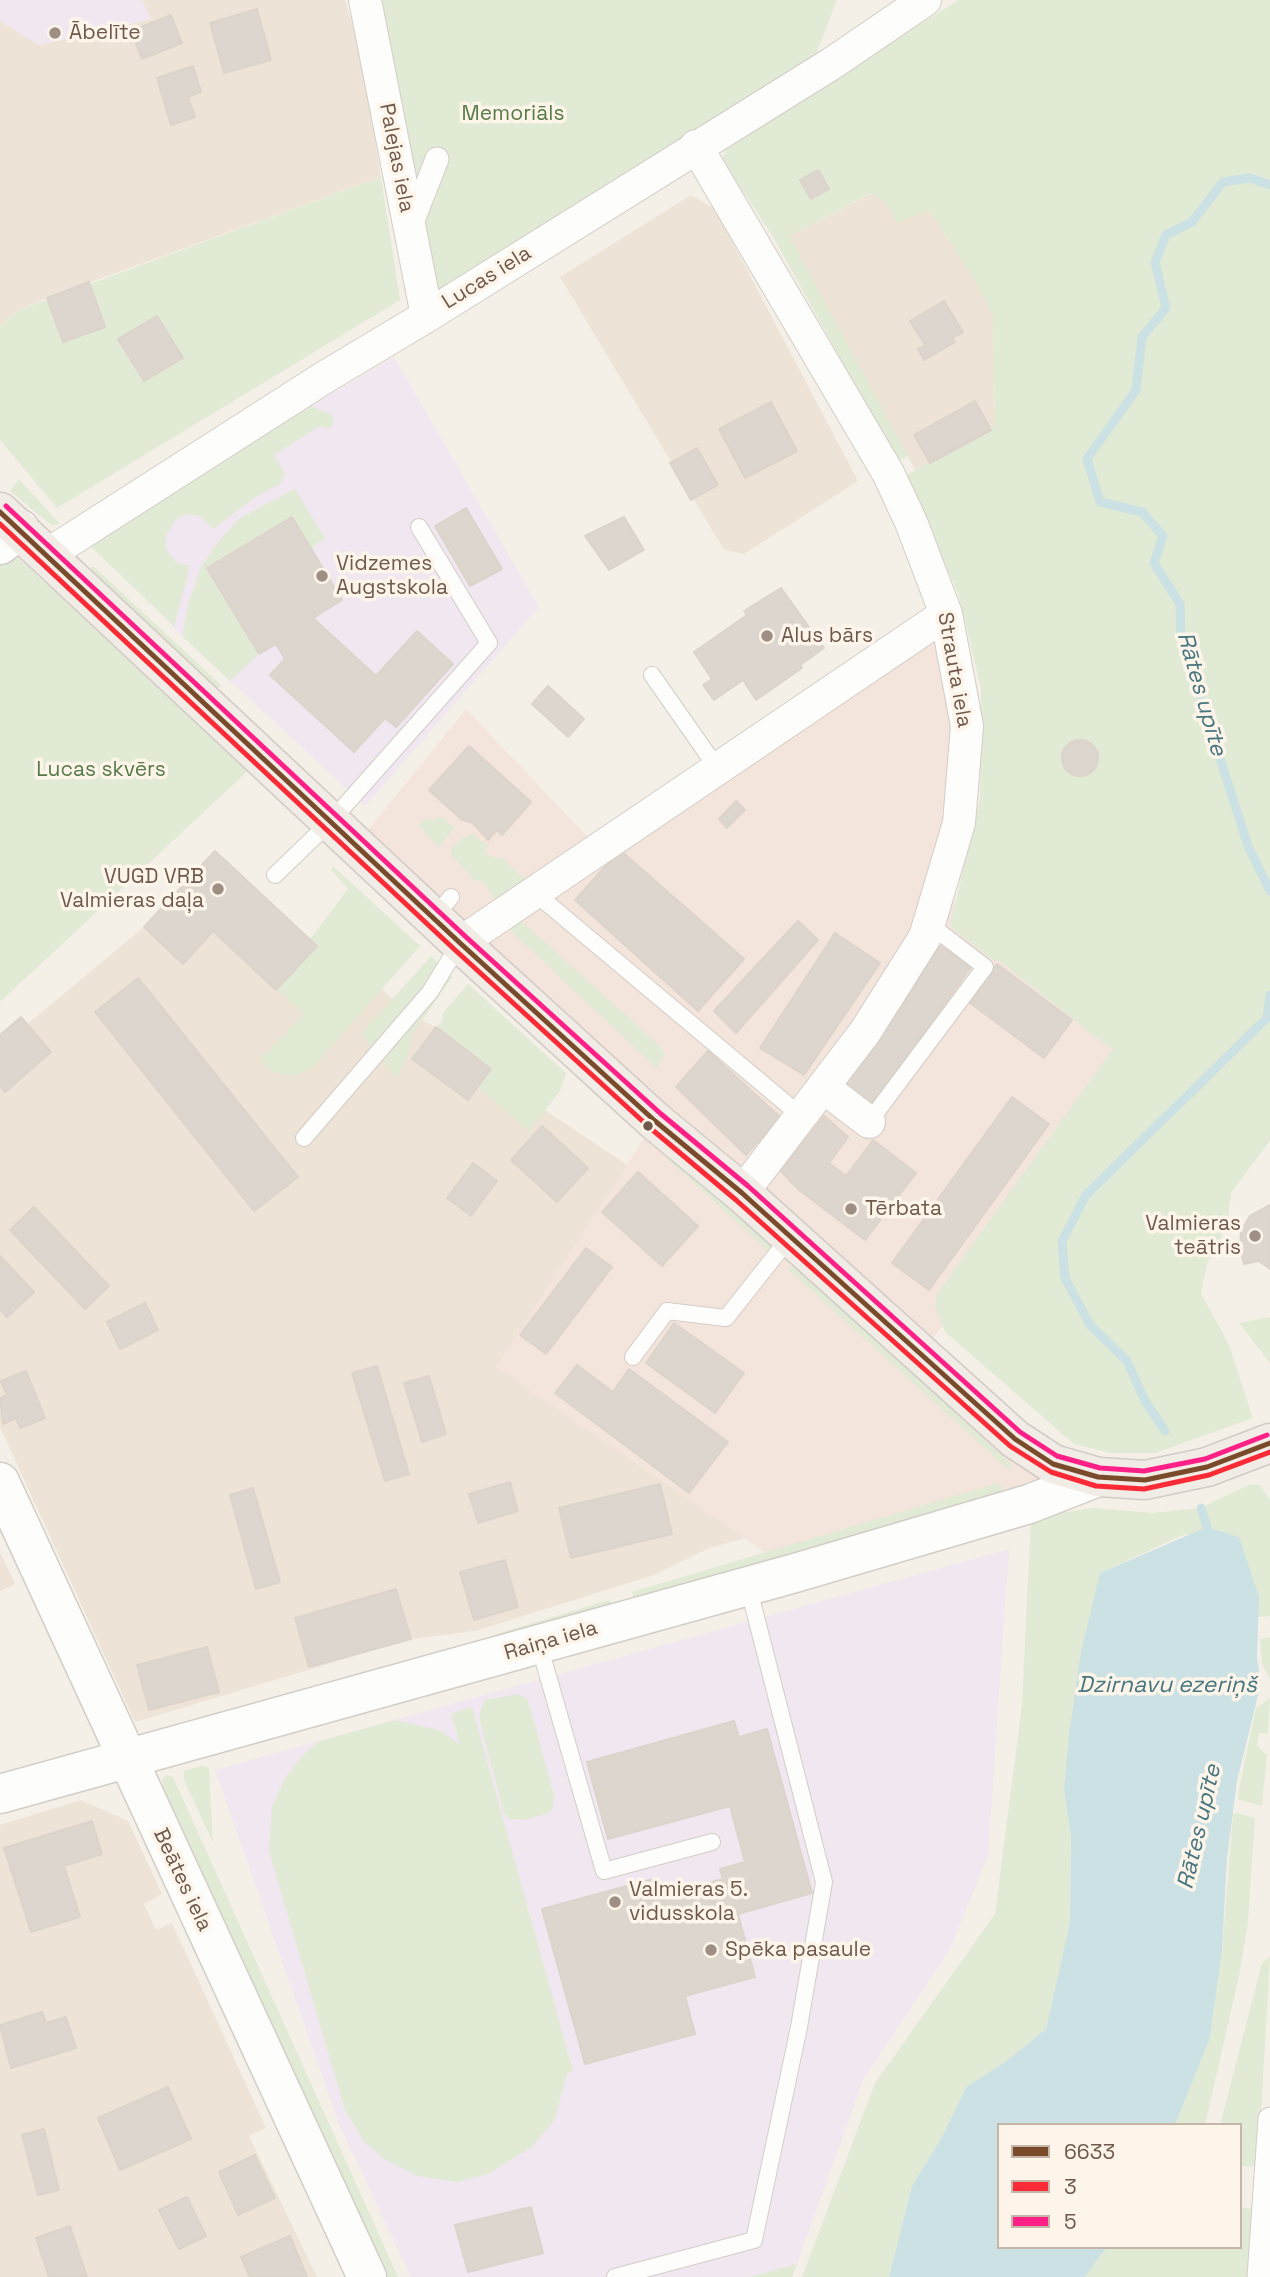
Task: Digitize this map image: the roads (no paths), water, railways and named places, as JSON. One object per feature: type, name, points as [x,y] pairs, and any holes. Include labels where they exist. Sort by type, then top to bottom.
[{"type":"main road","points":[[7,528],[47,555],[331,821],[449,920],[655,1121],[742,1193],[1015,1439],[1053,1464],[1098,1477],[1145,1480],[1207,1467],[1270,1443]]},
{"type":"street","name":"Palejas iela","points":[[365,0],[427,316]]},
{"type":"street","name":"Lucas iela","points":[[47,555],[325,377],[831,64],[925,0]]},
{"type":"street","name":"Strauta iela","points":[[696,146],[888,473],[921,546],[946,614],[967,726],[959,823],[925,932],[865,1032],[742,1193]]},
{"type":"street","points":[[410,230],[437,159]]},
{"type":"street","points":[[449,920],[535,893],[946,614]]},
{"type":"street","points":[[823,1087],[869,1122]]},
{"type":"street","name":"Raiņa iela","points":[[0,1794],[748,1587],[1029,1504],[1098,1477]]},
{"type":"street","name":"Beātes iela","points":[[0,1482],[126,1760],[367,2277]]},
{"type":"street","points":[[1259,2277],[1270,2119]]},
{"type":"lane","points":[[275,874],[331,821],[489,643],[419,527]]},
{"type":"lane","points":[[652,675],[717,768]]},
{"type":"lane","points":[[535,893],[801,1116]]},
{"type":"lane","points":[[304,1138],[430,992],[449,920]]},
{"type":"lane","points":[[869,1122],[985,967],[925,932]]},
{"type":"lane","points":[[632,1357],[667,1311],[726,1318],[790,1237]]},
{"type":"lane","points":[[615,2277],[754,2240],[799,2027],[824,1882],[748,1587]]},
{"type":"lane","points":[[539,1644],[604,1871],[712,1842]]},
{"type":"water","name":"Dzirnavu ezeriņš","points":[[1207,1527],[1239,1537],[1259,1597],[1257,1657],[1261,1683],[1237,1781],[1227,1858],[1222,1951],[1210,2038],[1176,2123],[997,2123],[997,2249],[1106,2249],[1085,2277],[889,2277],[912,2186],[942,2137],[966,2087],[1005,2062],[1046,2029],[1070,1922],[1071,1836],[1064,1790],[1069,1735],[1081,1652],[1100,1573]]},
{"type":"waterway","name":"Rātes upīte","points":[[1270,185],[1250,178],[1223,182],[1192,222],[1166,235],[1155,262],[1166,308],[1142,337],[1136,390],[1087,459],[1100,502],[1142,512],[1163,536],[1154,563],[1180,604],[1181,636],[1248,846],[1270,891]]},
{"type":"waterway","name":"Rātes upīte","points":[[1165,1431],[1145,1401],[1127,1361],[1090,1325],[1065,1278],[1062,1241],[1086,1195],[1267,1018],[1270,995]]},
{"type":"waterway","name":"Rātes upīte","points":[[1201,1508],[1207,1527]]},
{"type":"place","name":"Ābelīte","points":[[55,33]]},
{"type":"place","name":"Vidzemes Augstskola","points":[[322,576]]},
{"type":"place","name":"Alus bārs","points":[[767,636]]},
{"type":"place","name":"VUGD VRB Valmieras daļa","points":[[218,889]]},
{"type":"place","name":"Tērbata","points":[[851,1209]]},
{"type":"place","name":"Valmieras teātris","points":[[1255,1236]]},
{"type":"place","name":"Valmieras 5. vidusskola","points":[[615,1902]]},
{"type":"place","name":"Spēka pasaule","points":[[711,1950]]},
{"type":"park label","name":"Memoriāls","points":[[513,114]]},
{"type":"park label","name":"Lucas skvērs","points":[[101,770]]}]
